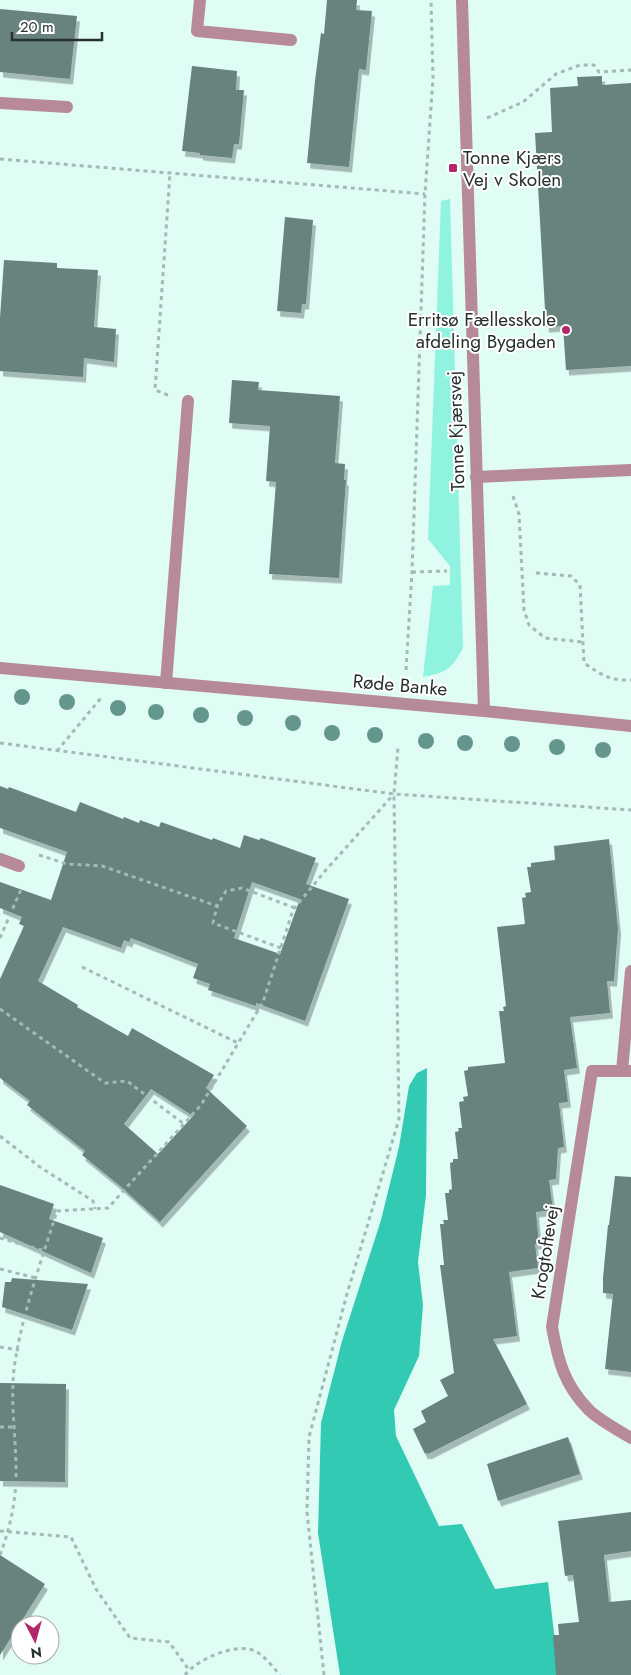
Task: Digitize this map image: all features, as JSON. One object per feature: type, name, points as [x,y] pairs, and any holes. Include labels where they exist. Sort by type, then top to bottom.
[{"type":"street","points":[[200,0],[196,31],[290,40]]},
{"type":"street","name":"Tonne Kjærsvej","points":[[462,0],[464,120],[484,711]]},
{"type":"street","points":[[0,102],[67,107]]},
{"type":"street","points":[[166,683],[188,401]]},
{"type":"street","points":[[476,477],[631,470]]},
{"type":"street","name":"Røde Banke","points":[[0,668],[631,726]]},
{"type":"street","points":[[0,859],[20,866]]},
{"type":"street","name":"Krogtoftevej","points":[[631,971],[627,1071],[592,1071],[552,1327],[557,1356],[566,1380],[589,1411],[631,1438]]},
{"type":"path","points":[[406,670],[412,572],[425,194],[433,78],[431,0]]},
{"type":"path","points":[[464,120],[488,118],[507,110],[523,102],[556,74],[580,66],[594,65],[599,72],[631,70]]},
{"type":"path","points":[[0,159],[425,194]]},
{"type":"path","points":[[170,173],[154,390],[188,401]]},
{"type":"path","points":[[505,476],[520,514],[524,610],[529,625],[545,638],[583,642]]},
{"type":"path","points":[[412,572],[447,571]]},
{"type":"path","points":[[536,573],[571,576],[580,585],[584,663],[602,675],[619,681],[631,680]]},
{"type":"path","points":[[57,751],[118,679]]},
{"type":"path","points":[[0,743],[394,794],[631,810]]},
{"type":"path","points":[[324,1675],[307,1512],[309,1436],[347,1294],[399,1119],[394,794],[398,747]]},
{"type":"path","points":[[0,1555],[9,1532],[16,1481],[14,1370],[29,1299],[57,1211],[108,1208],[201,1105],[263,1002],[296,908],[325,871],[394,794]]},
{"type":"path","points":[[36,854],[67,864],[102,866],[217,906]]},
{"type":"path","points":[[0,938],[25,879]]},
{"type":"path","points":[[281,948],[213,923],[217,906],[226,891],[242,888],[296,908]]},
{"type":"path","points":[[82,967],[238,1043]]},
{"type":"path","points":[[0,1009],[105,1083],[127,1081],[184,1124]]},
{"type":"path","points":[[0,1136],[40,1167],[93,1201],[94,1209]]},
{"type":"path","points":[[0,1238],[45,1251]]},
{"type":"path","points":[[0,1269],[36,1278]]},
{"type":"path","points":[[0,1347],[18,1350]]},
{"type":"path","points":[[0,1427],[14,1427]]},
{"type":"path","points":[[0,1531],[71,1537],[96,1589],[130,1638],[169,1642],[189,1670]]},
{"type":"path","points":[[185,1675],[189,1670],[210,1657],[238,1648],[256,1652],[280,1675]]},
{"type":"green space","points":[[450,199],[463,648],[448,669],[423,677],[433,586],[450,585],[450,566],[428,539],[441,201]]},
{"type":"green space","points":[[427,1068],[426,1195],[418,1262],[423,1305],[419,1356],[394,1410],[396,1436],[439,1526],[462,1524],[495,1589],[548,1582],[559,1675],[340,1675],[318,1533],[321,1423],[342,1341],[381,1220],[399,1147],[409,1086],[417,1073]]},
{"type":"building","points":[[327,0],[357,0],[356,10],[372,11],[366,70],[359,69],[349,167],[307,163],[315,81],[321,33],[324,34]]},
{"type":"building","points":[[0,9],[77,16],[70,79],[0,72]]},
{"type":"building","points":[[192,66],[237,71],[236,90],[244,90],[239,144],[234,144],[232,158],[182,151]]},
{"type":"building","name":"Erritsø Fællesskole afdeling Bygaden","points":[[602,76],[602,85],[631,83],[631,366],[566,370],[563,326],[546,327],[535,133],[552,132],[550,88],[578,86],[577,77]]},
{"type":"building","points":[[285,217],[313,220],[306,304],[302,304],[301,313],[277,311]]},
{"type":"building","points":[[4,260],[57,263],[57,268],[98,270],[94,327],[116,329],[114,362],[84,358],[83,377],[0,371],[0,318]]},
{"type":"building","points":[[232,380],[259,382],[258,390],[340,396],[335,463],[345,464],[344,480],[346,480],[339,578],[269,574],[276,482],[266,481],[270,426],[229,423]]},
{"type":"building","points":[[0,786],[8,789],[9,787],[76,812],[80,802],[123,819],[124,817],[139,823],[140,820],[159,827],[161,822],[240,848],[244,835],[259,840],[261,838],[316,858],[306,884],[349,899],[305,1021],[256,1003],[256,1006],[208,990],[210,984],[193,978],[198,964],[131,938],[129,942],[124,940],[121,948],[63,927],[38,981],[78,1005],[77,1007],[128,1036],[132,1028],[214,1075],[206,1088],[247,1126],[160,1222],[82,1155],[85,1151],[27,1105],[30,1101],[0,1078],[0,979],[24,926],[19,924],[22,917],[0,908],[0,882],[51,900],[67,852],[0,828]],"holes":[[[252,882],[300,899],[280,954],[234,938]],[[151,1089],[193,1116],[158,1154],[124,1124]]]},
{"type":"building","points":[[609,839],[618,929],[614,981],[607,981],[610,1013],[570,1017],[577,1068],[564,1070],[568,1102],[559,1103],[564,1147],[558,1148],[556,1179],[549,1180],[553,1210],[536,1212],[539,1244],[535,1244],[538,1268],[509,1272],[517,1336],[493,1339],[527,1404],[425,1454],[413,1429],[426,1422],[421,1411],[448,1396],[440,1380],[454,1373],[440,1265],[444,1265],[440,1224],[444,1224],[443,1220],[448,1220],[445,1193],[449,1193],[449,1190],[452,1189],[450,1163],[453,1162],[453,1159],[458,1159],[455,1132],[459,1131],[458,1128],[462,1128],[459,1102],[464,1101],[463,1097],[468,1096],[464,1071],[468,1070],[468,1067],[505,1063],[499,1011],[504,1011],[503,1007],[506,1006],[497,927],[525,924],[522,898],[526,897],[525,893],[531,892],[527,867],[531,867],[531,863],[555,860],[554,846]]},
{"type":"building","points":[[615,1176],[631,1177],[631,1372],[605,1369],[613,1294],[603,1293],[603,1278]]},
{"type":"building","points":[[0,1185],[54,1204],[49,1219],[103,1238],[91,1273],[0,1232]]},
{"type":"building","points":[[12,1278],[88,1284],[72,1330],[2,1307],[5,1282],[11,1282]]},
{"type":"building","points":[[0,1383],[66,1384],[65,1482],[0,1481]]},
{"type":"building","points":[[568,1437],[580,1474],[498,1501],[487,1464]]},
{"type":"building","points":[[631,1512],[631,1551],[604,1555],[609,1602],[631,1600],[631,1675],[556,1675],[553,1635],[559,1635],[558,1624],[579,1622],[573,1575],[565,1576],[558,1521]]},
{"type":"building","points":[[0,1555],[45,1584],[25,1615],[10,1615],[10,1639],[0,1655]]},
{"type":"place","name":"Tonne Kjærs Vej v Skolen","points":[[453,168]]},
{"type":"place","name":"Erritsø Fællesskole afdeling Bygaden","points":[[566,330]]}]
